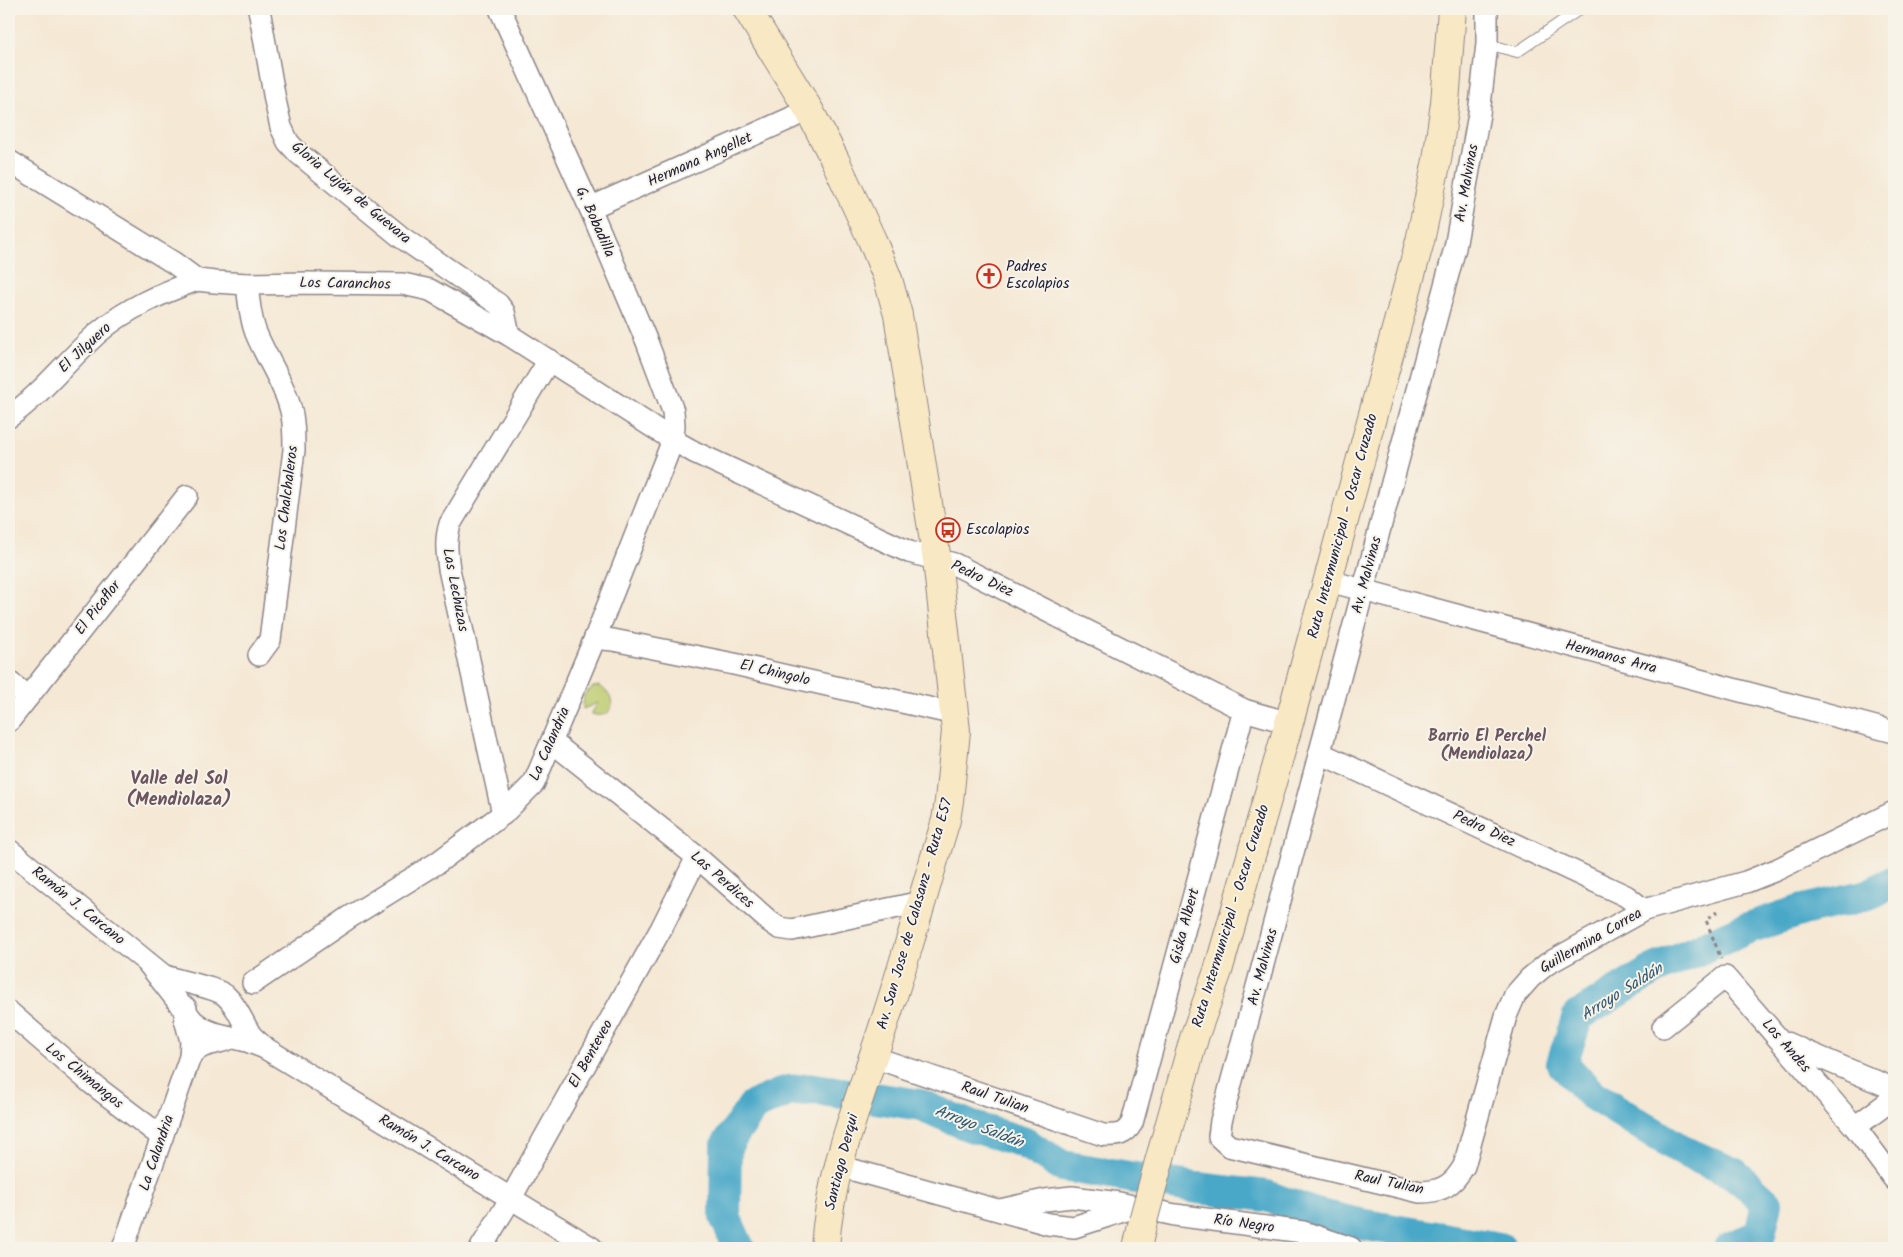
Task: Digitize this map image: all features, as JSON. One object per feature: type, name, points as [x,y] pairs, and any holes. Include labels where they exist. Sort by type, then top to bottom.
[{"type":"main road","name":"Av. San Jose de Calasanz - Ruta E57","points":[[747,9],[809,110],[872,240],[888,279],[898,315],[937,560],[956,731],[949,801],[946,820],[869,1067]]},
{"type":"main road","name":"Ruta Intermunicipal - Oscar Cruzado","points":[[1137,1248],[1140,1214],[1160,1158],[1195,1036],[1218,971],[1413,224],[1433,116],[1441,9]]},
{"type":"main road","name":"Ruta Intermunicipal - Oscar Cruzado","points":[[1283,722],[1329,581],[1420,241],[1437,160],[1445,103],[1452,9]]},
{"type":"main road","name":"Santiago Derqui","points":[[826,1248],[830,1204],[839,1166],[869,1067]]},
{"type":"street","name":"Gloria Luján de Guevara","points":[[259,9],[275,100],[281,127],[288,142],[298,153],[401,237],[498,304],[504,312],[509,335]]},
{"type":"street","name":"G. Bobadilla","points":[[500,9],[590,208],[647,342],[673,411],[673,440]]},
{"type":"street","name":"Av. Malvinas","points":[[1218,1137],[1362,590],[1455,248],[1479,114],[1487,44],[1488,9]]},
{"type":"street","name":"Hermana Angellet","points":[[590,208],[809,110]]},
{"type":"street","points":[[9,161],[174,263],[197,280]]},
{"type":"street","name":"Los Caranchos","points":[[197,280],[247,284],[403,284],[430,290],[509,335],[673,440]]},
{"type":"street","name":"El Jilguero","points":[[9,417],[36,396],[98,333],[113,321],[161,294],[197,280]]},
{"type":"street","name":"Los Chalchaleros","points":[[247,284],[255,332],[284,393],[291,413],[294,430],[294,450],[270,640],[258,655]]},
{"type":"street","name":"Las Lechuzas","points":[[504,814],[449,569],[446,535],[450,524],[549,360]]},
{"type":"street","name":"Pedro Diez","points":[[673,440],[694,452],[909,552],[954,564],[1244,710],[1283,722]]},
{"type":"street","name":"La Calandria","points":[[203,988],[215,985],[247,986],[253,983],[350,917],[437,863],[504,814],[534,783],[595,638],[673,440]]},
{"type":"street","name":"El Picaflor","points":[[9,721],[187,496]]},
{"type":"street","name":"Hermanos Arra","points":[[1329,581],[1894,732]]},
{"type":"street","name":"El Chingolo","points":[[595,638],[734,664],[954,714]]},
{"type":"street","points":[[9,682],[28,697]]},
{"type":"street","name":"Giska Albert","points":[[1117,1136],[1126,1132],[1132,1123],[1244,710]]},
{"type":"street","name":"Las Perdices","points":[[552,742],[697,857],[779,928],[792,930],[921,902]]},
{"type":"street","name":"Pedro Diez","points":[[1320,753],[1626,896],[1644,910]]},
{"type":"street","name":"Guillermina Correa","points":[[1446,1187],[1456,1179],[1464,1166],[1506,1016],[1515,995],[1530,978],[1548,964],[1644,910],[1746,882],[1776,870],[1894,812]]},
{"type":"street","name":"Ramón J. Carcano","points":[[9,850],[163,975],[174,980],[224,994],[239,1012],[251,1035],[265,1048],[592,1248]]},
{"type":"street","name":"El Benteveo","points":[[480,1248],[511,1198],[662,927],[697,857]]},
{"type":"street","name":"Ramón J. Carcano","points":[[146,962],[193,1020],[204,1029],[265,1048]]},
{"type":"street","name":"Los Andes","points":[[1663,1027],[1725,977],[1855,1127],[1894,1179]]},
{"type":"street","name":"La Calandria","points":[[234,1037],[238,1031],[241,1003],[253,983]]},
{"type":"street","points":[[185,1010],[193,994],[203,988]]},
{"type":"street","name":"La Calandria","points":[[123,1248],[190,1057],[191,1042],[185,1019],[185,1010]]},
{"type":"street","name":"Los Chimangos","points":[[9,1012],[91,1083],[162,1137]]},
{"type":"street","points":[[190,1057],[196,1049],[234,1037]]},
{"type":"street","points":[[1782,1041],[1894,1089]]},
{"type":"street","name":"Raul Tulian","points":[[869,1067],[1103,1135],[1117,1136]]},
{"type":"street","points":[[1855,1127],[1894,1098]]},
{"type":"street","name":"Raul Tulian","points":[[1218,1137],[1229,1146],[1420,1192],[1432,1192],[1446,1187]]},
{"type":"street","name":"Río Negro","points":[[839,1166],[1048,1224],[1074,1228],[1140,1214]]},
{"type":"street","name":"Río Negro","points":[[1000,1210],[1059,1197],[1072,1197],[1140,1214],[1175,1215],[1303,1232],[1351,1248]]},
{"type":"lane","points":[[1487,44],[1517,52],[1580,9]]},
{"type":"path","points":[[1706,920],[1722,961]]},
{"type":"green space","points":[[599,686],[610,696],[612,707],[605,714],[591,714],[598,703],[583,709],[584,694],[593,687]]},
{"type":"green space","points":[[727,1230],[735,1248],[715,1248]]},
{"type":"waterway","name":"Arroyo Saldán","points":[[1729,1248],[1760,1235],[1767,1203],[1735,1174],[1685,1152],[1591,1094],[1562,1063],[1578,1016],[1655,969],[1748,928],[1803,910],[1868,895],[1894,881]]},
{"type":"waterway","name":"Arroyo Saldán","points":[[739,1248],[725,1217],[726,1146],[753,1106],[788,1091],[815,1089],[921,1105],[970,1126],[1023,1142],[1062,1166],[1197,1188],[1267,1196],[1312,1213],[1360,1224],[1500,1248]]},
{"type":"place","name":"Padres Escolapios","points":[[989,276]]},
{"type":"place","name":"Escolapios","points":[[948,530]]},
{"type":"district","name":"Barrio El Perchel (Mendiolaza)","points":[[1487,745]]},
{"type":"district","name":"Valle del Sol (Mendiolaza)","points":[[179,790]]}]
